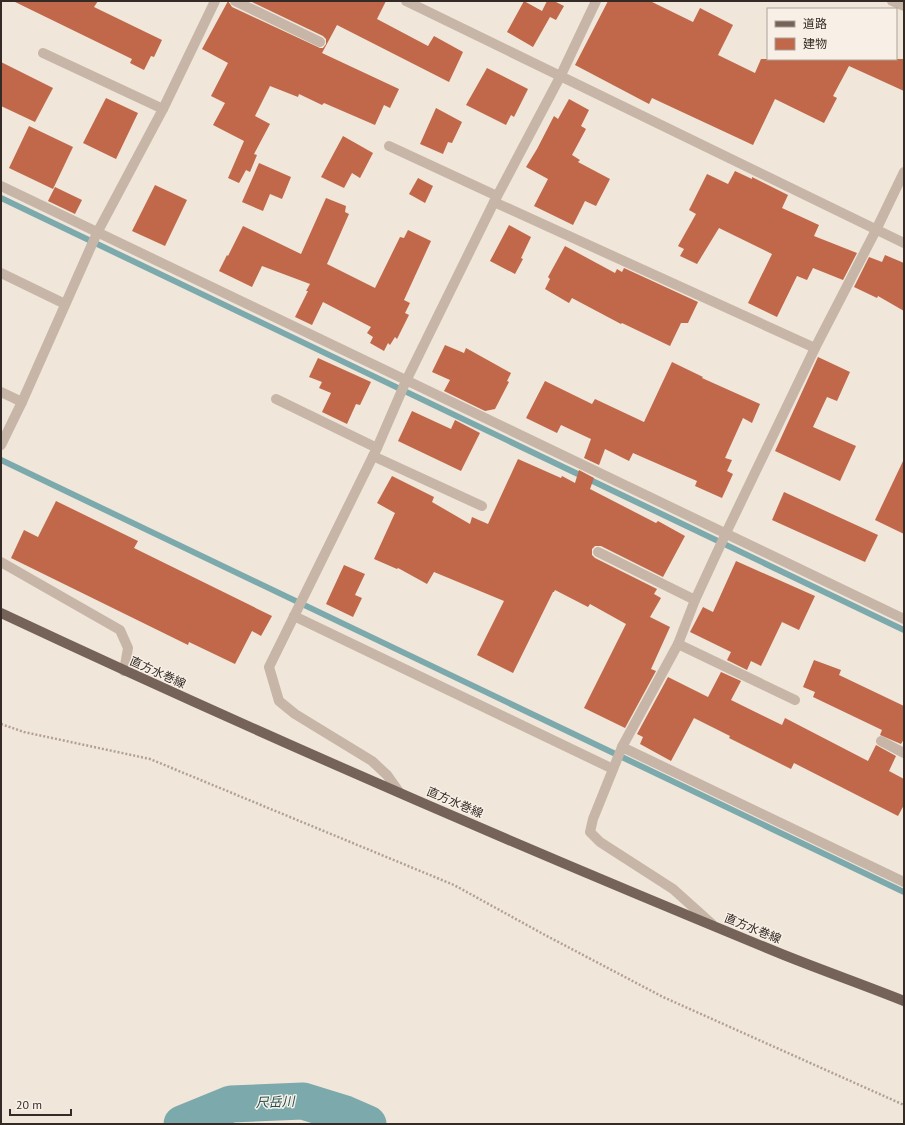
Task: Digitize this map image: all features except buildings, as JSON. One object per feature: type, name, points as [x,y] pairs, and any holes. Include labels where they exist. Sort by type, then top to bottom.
[{"type":"main road","name":"直方水巻線","points":[[1,614],[124,671],[399,792],[714,926],[787,956],[903,1000]]},
{"type":"street","points":[[1,445],[22,402],[93,240],[163,109],[215,1]]},
{"type":"street","points":[[235,1],[320,42]]},
{"type":"street","points":[[406,1],[904,244]]},
{"type":"street","points":[[399,792],[387,775],[372,761],[295,714],[279,701],[269,667],[375,452],[404,388],[496,199],[560,77],[596,1]]},
{"type":"street","points":[[892,1],[904,6]]},
{"type":"street","points":[[43,53],[163,109]]},
{"type":"street","points":[[389,146],[496,199],[815,348]]},
{"type":"street","points":[[714,926],[673,889],[600,842],[590,832],[593,819],[619,752],[678,644],[695,600],[723,540],[815,348],[904,172]]},
{"type":"street","points":[[1,186],[93,240],[723,540],[904,619]]},
{"type":"street","points":[[1,273],[65,304]]},
{"type":"street","points":[[1,392],[22,402]]},
{"type":"street","points":[[276,399],[375,452],[482,506]]},
{"type":"street","points":[[598,552],[695,600]]},
{"type":"street","points":[[1,562],[120,630],[128,648],[124,671]]},
{"type":"street","points":[[298,608],[613,769]]},
{"type":"street","points":[[678,644],[795,700]]},
{"type":"street","points":[[881,742],[904,753]]},
{"type":"street","points":[[619,752],[904,882]]},
{"type":"path","points":[[1,724],[24,732],[150,759],[454,885],[663,997],[904,1105]]},
{"type":"waterway","points":[[1,198],[904,630]]},
{"type":"waterway","points":[[1,460],[904,892]]},
{"type":"waterway","name":"尺岳川","points":[[182,1124],[231,1104],[303,1101],[345,1114],[368,1124]]}]
